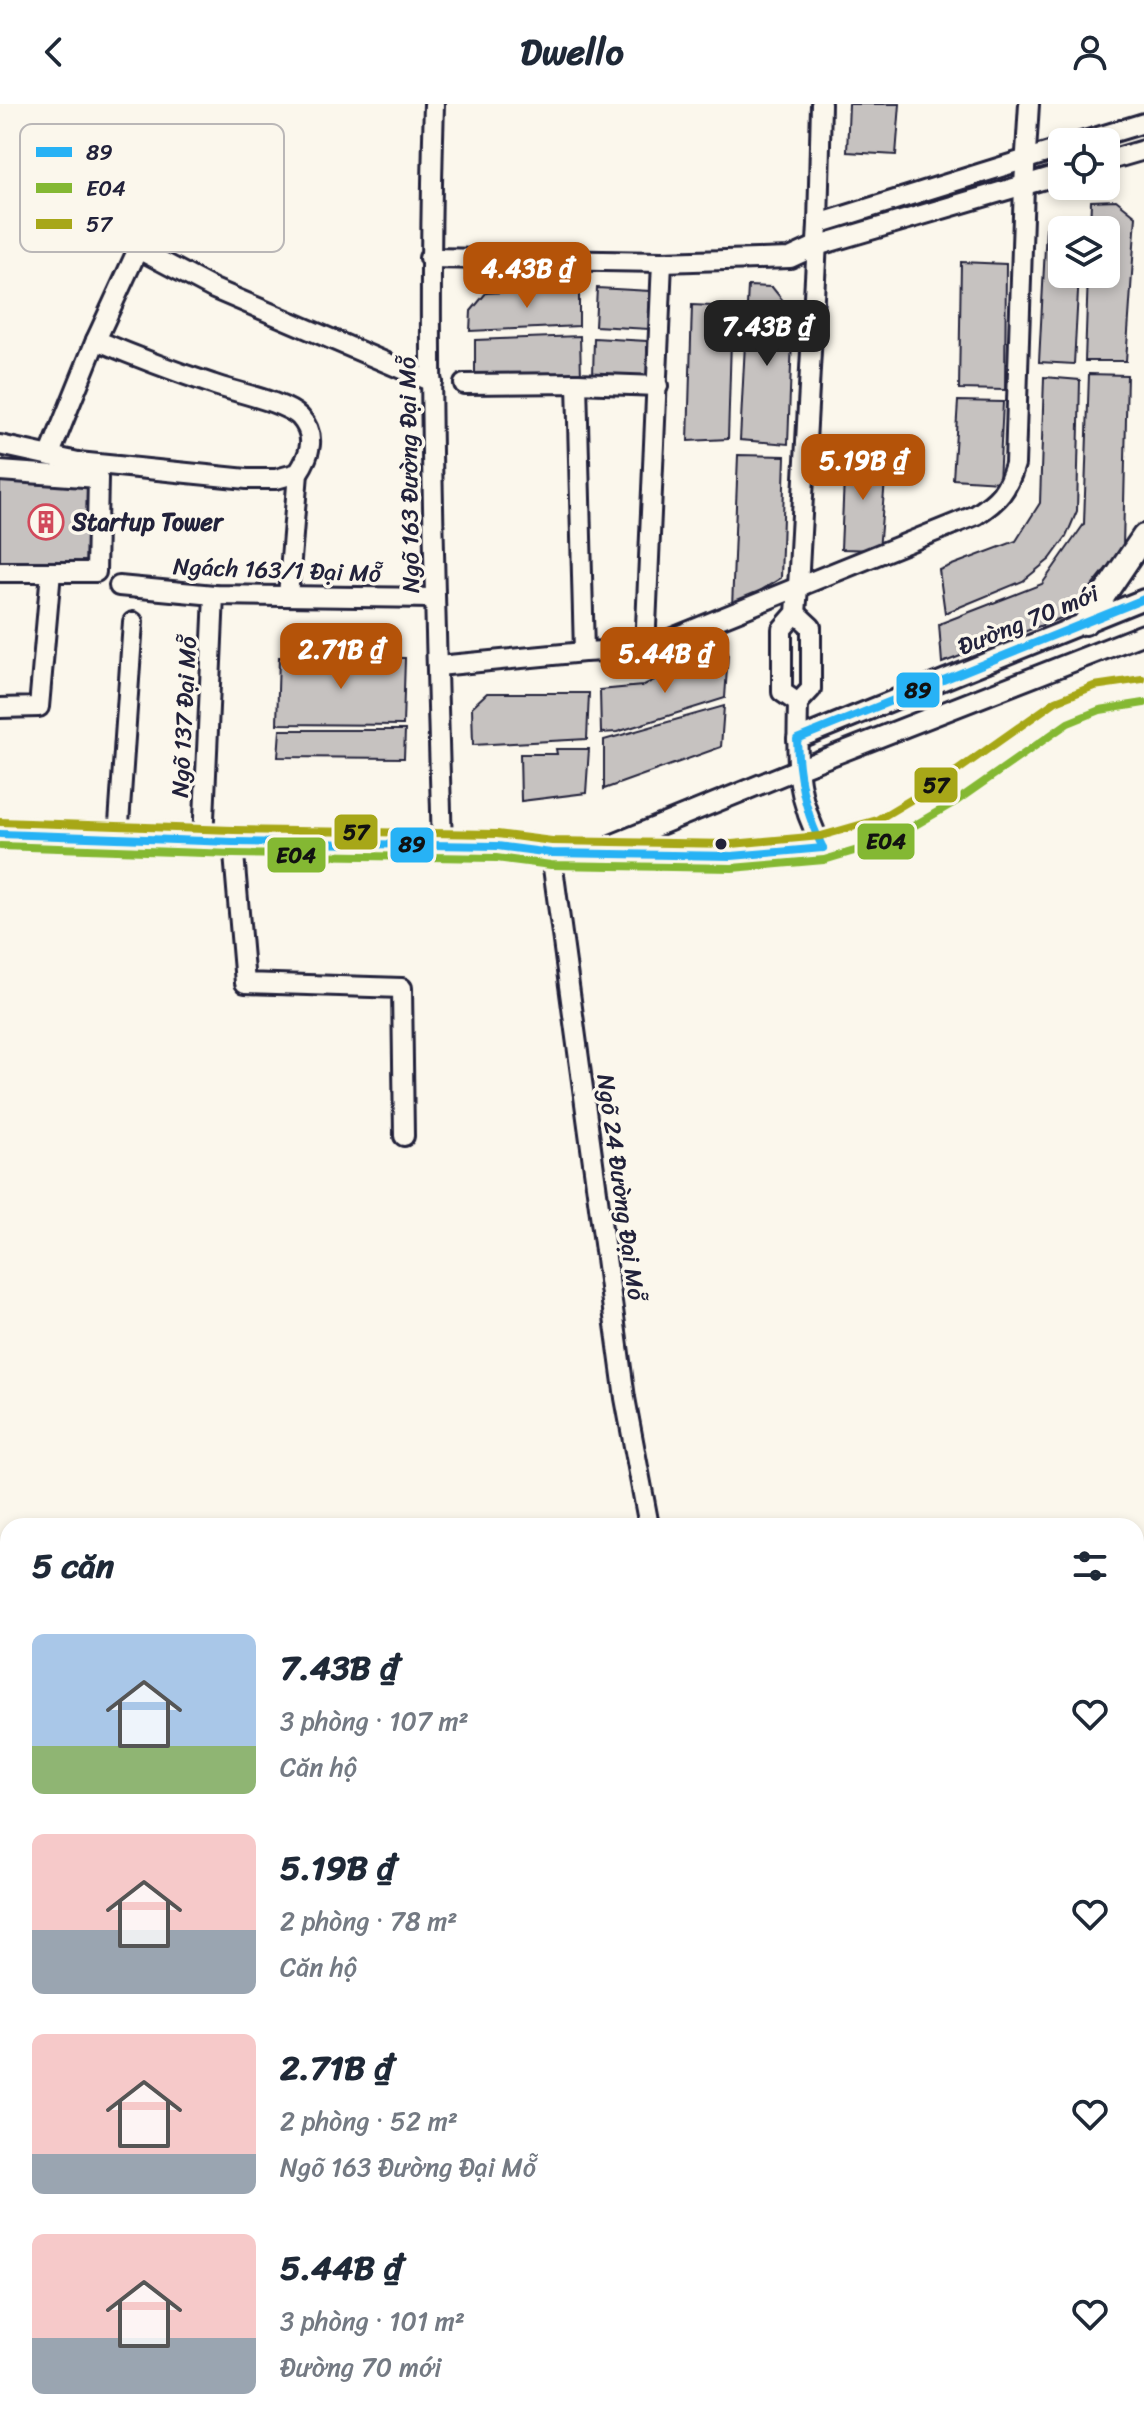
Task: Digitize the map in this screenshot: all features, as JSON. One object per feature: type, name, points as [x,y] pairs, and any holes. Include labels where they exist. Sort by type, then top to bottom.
[{"type":"main road","points":[[1085,623],[1144,536]]},
{"type":"main road","points":[[0,834],[497,846],[551,853],[732,856],[823,848],[882,831],[951,790],[1062,712],[1097,698],[1144,691]]},
{"type":"street","name":"Ngõ 163 Đường Đại Mỗ","points":[[434,104],[429,258],[433,598],[438,666],[442,846]]},
{"type":"street","points":[[798,703],[782,692],[782,629],[796,613],[798,587],[808,437],[821,104]]},
{"type":"street","points":[[438,666],[645,649],[976,515],[995,502],[1009,485],[1015,464],[1029,104]]},
{"type":"street","points":[[1120,130],[1144,123]]},
{"type":"street","points":[[1120,157],[1144,150]]},
{"type":"street","points":[[818,224],[1048,152]]},
{"type":"street","points":[[429,258],[662,262],[790,258],[816,246],[1048,178]]},
{"type":"street","points":[[50,454],[96,340],[137,252]]},
{"type":"street","points":[[144,252],[214,289],[432,382]]},
{"type":"street","points":[[645,649],[662,262]]},
{"type":"street","points":[[96,340],[280,406],[299,416],[309,432],[310,455],[298,473],[288,596]]},
{"type":"street","points":[[577,383],[584,652]]},
{"type":"street","points":[[464,384],[658,386]]},
{"type":"street","points":[[0,445],[78,462],[247,479],[276,479],[298,473]]},
{"type":"street","points":[[0,471],[98,478],[96,572],[0,572]]},
{"type":"street","points":[[0,708],[39,707],[51,572]]},
{"type":"street","name":"Ngách 163/1 Đại Mỗ","points":[[119,586],[214,595],[433,598]]},
{"type":"street","name":"Ngõ 137 Đại Mỗ","points":[[203,841],[214,595]]},
{"type":"street","name":"Đường 70 mới","points":[[797,739],[1144,599]]},
{"type":"street","points":[[796,613],[811,627],[811,689],[798,703],[798,769],[809,822],[823,848]]},
{"type":"street","points":[[118,838],[133,622]]},
{"type":"street","points":[[592,853],[1144,634]]},
{"type":"street","points":[[233,842],[245,983],[402,988],[404,1136]]},
{"type":"street","name":"Ngõ 24 Đường Đại Mỗ","points":[[551,853],[625,1398],[648,1518]]},
{"type":"building","points":[[849,104],[900,104],[896,155],[847,152]]},
{"type":"building","points":[[1116,200],[1136,216],[1126,361],[1085,361],[1088,288],[1120,288],[1120,216],[1090,216],[1091,201]]},
{"type":"building","points":[[1046,228],[1048,288],[1078,288],[1074,364],[1039,362]]},
{"type":"building","points":[[961,262],[1006,264],[1005,390],[959,389]]},
{"type":"building","points":[[748,286],[772,287],[793,313],[788,444],[740,440]]},
{"type":"building","points":[[579,288],[579,326],[470,331],[471,311],[486,293]]},
{"type":"building","points":[[597,288],[650,291],[649,329],[595,326]]},
{"type":"building","points":[[692,305],[732,307],[728,439],[688,441]]},
{"type":"building","points":[[580,336],[581,377],[475,378],[475,340]]},
{"type":"building","points":[[594,338],[647,341],[647,379],[593,376]]},
{"type":"building","points":[[1089,374],[1127,375],[1123,547],[1069,615],[942,663],[939,624],[1042,584],[1084,524]]},
{"type":"building","points":[[1044,377],[1080,380],[1077,511],[1066,537],[1050,559],[1023,581],[945,613],[939,570],[1016,541],[1040,503]]},
{"type":"building","points":[[958,401],[1003,402],[999,482],[953,479]]},
{"type":"building","points":[[845,454],[887,457],[879,550],[841,549]]},
{"type":"building","points":[[738,455],[785,456],[781,578],[732,608]]},
{"type":"building","name":"Startup Tower","points":[[0,481],[92,482],[90,564],[0,562]]},
{"type":"building","points":[[728,653],[725,698],[617,732],[601,733],[600,690],[642,686],[701,657]]},
{"type":"building","points":[[279,657],[405,658],[403,725],[277,724]]},
{"type":"building","points":[[487,693],[589,693],[587,739],[473,745],[472,707]]},
{"type":"building","points":[[724,706],[721,747],[604,789],[604,740]]},
{"type":"building","points":[[280,730],[405,730],[404,758],[278,757]]},
{"type":"building","points":[[556,749],[589,749],[586,793],[521,801],[520,754],[557,754]]},
{"type":"transit line","name":"89","points":[[823,848],[811,822],[804,795],[797,739],[1144,599]]},
{"type":"transit line","name":"57","points":[[0,822],[497,834],[552,841],[732,844],[821,836],[877,820],[944,780],[1056,701],[1094,686],[1142,679]]},
{"type":"transit line","name":"E04","points":[[0,846],[496,858],[551,865],[732,868],[824,860],[888,841],[958,800],[1068,723],[1100,710],[1144,703]]},
{"type":"transit line","name":"89","points":[[0,834],[497,846],[551,853],[732,856],[823,848]]},
{"type":"place","name":"Startup Tower","points":[[46,522]]}]
